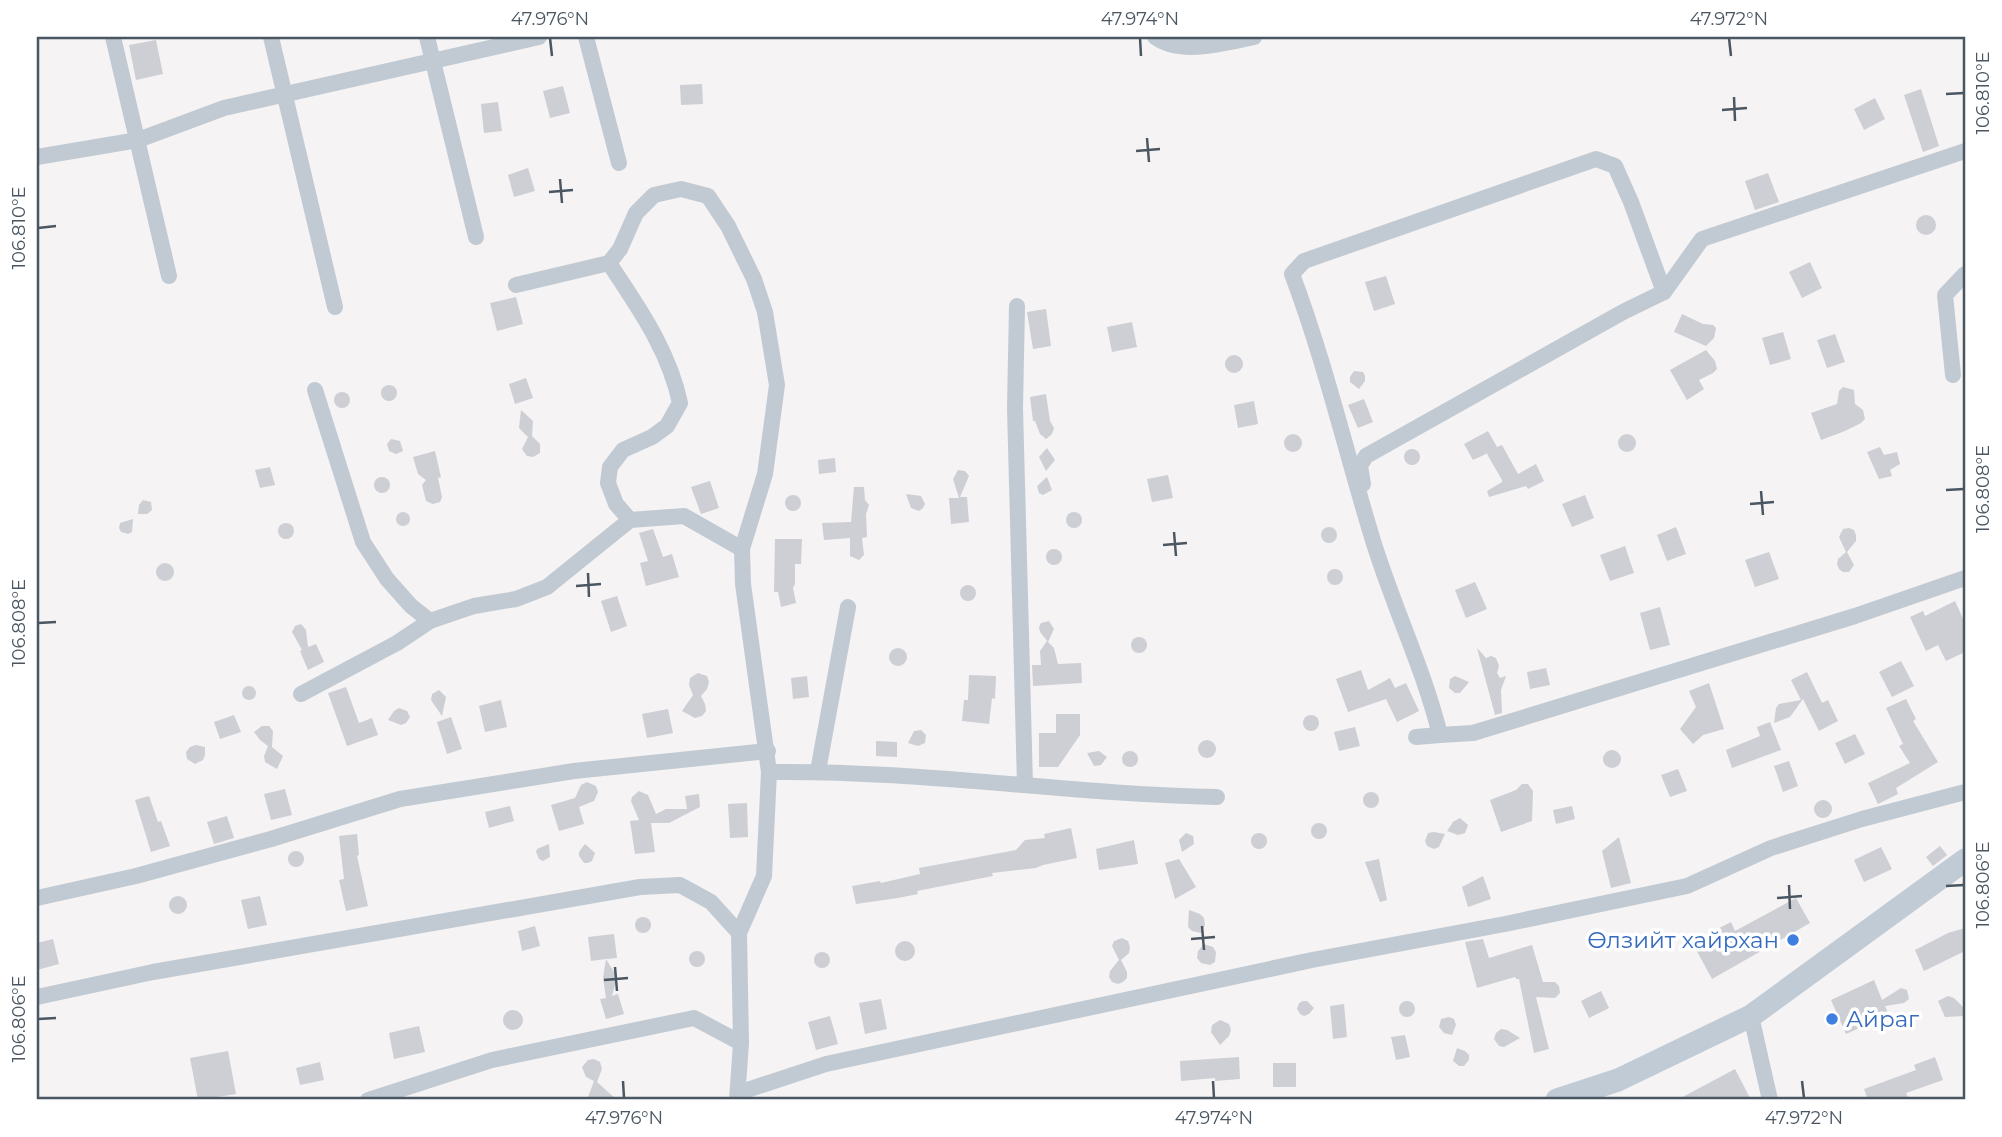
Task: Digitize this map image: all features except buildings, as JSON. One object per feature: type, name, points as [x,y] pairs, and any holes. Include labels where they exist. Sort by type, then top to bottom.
[{"type":"main road","points":[[1557,1100],[1618,1080],[1751,1016],[1965,860]]},
{"type":"street","points":[[113,37],[169,276]]},
{"type":"street","points":[[271,37],[335,307]]},
{"type":"street","points":[[427,37],[476,237]]},
{"type":"street","points":[[37,157],[138,140],[224,108],[539,37]]},
{"type":"street","points":[[586,37],[619,163]]},
{"type":"street","points":[[1155,37],[1163,43],[1184,47],[1254,37]]},
{"type":"street","points":[[1371,535],[1360,466],[1366,456],[1623,312],[1664,292],[1702,239],[1965,151]]},
{"type":"street","points":[[1440,735],[1430,696],[1371,535],[1292,274],[1304,261],[1596,159],[1615,166],[1664,292]]},
{"type":"street","points":[[516,285],[609,262],[620,249],[636,213],[654,195],[681,189],[708,196],[728,226],[754,279],[765,312],[777,385],[765,474],[742,549],[743,584],[769,772],[764,876],[739,933],[741,1044],[737,1097],[826,1064],[1299,963],[1687,886],[1771,848],[1861,819],[1963,796]]},
{"type":"street","points":[[609,262],[654,334],[674,376],[680,403],[667,426],[652,438],[623,450],[610,467],[608,483],[616,504],[630,520]]},
{"type":"street","points":[[1953,374],[1945,295],[1965,274]]},
{"type":"street","points":[[1017,306],[1015,408],[1025,785]]},
{"type":"street","points":[[315,390],[350,509],[363,542],[387,579],[411,606],[430,621]]},
{"type":"street","points":[[301,694],[397,643],[430,621],[474,606],[516,599],[547,587],[630,520],[684,516],[742,549]]},
{"type":"street","points":[[1416,737],[1473,733],[1855,616],[1965,578]]},
{"type":"street","points":[[818,771],[848,607]]},
{"type":"street","points":[[37,898],[136,876],[271,839],[400,799],[575,771],[768,751]]},
{"type":"street","points":[[769,772],[818,771],[932,776],[1160,796],[1217,797]]},
{"type":"street","points":[[37,997],[153,972],[640,887],[680,885],[711,902],[739,933]]},
{"type":"street","points":[[1751,1016],[1770,1100]]},
{"type":"street","points":[[368,1100],[492,1060],[694,1018],[741,1044]]},
{"type":"place","name":"Өлзийт хайрхан","points":[[1793,940]]},
{"type":"place","name":"Айраг","points":[[1832,1019]]}]
